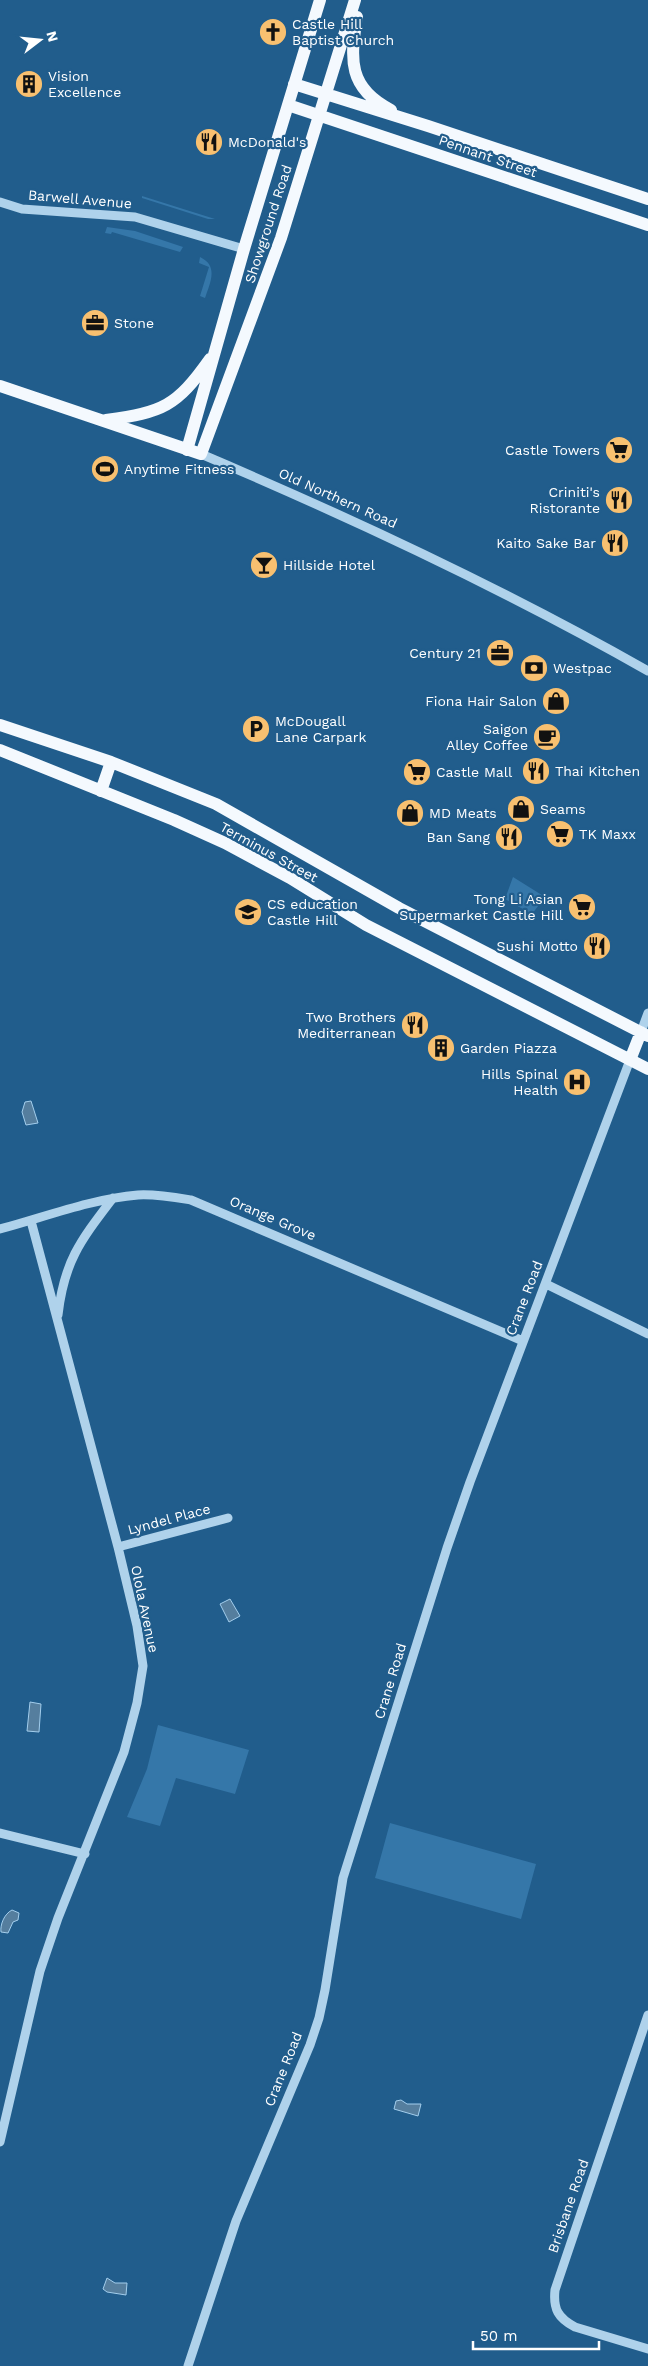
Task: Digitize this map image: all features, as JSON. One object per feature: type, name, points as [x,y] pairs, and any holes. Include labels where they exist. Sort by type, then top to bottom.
[{"type":"main road","name":"Showground Road","points":[[187,450],[244,249],[320,0]]},
{"type":"main road","name":"Showground Road","points":[[201,454],[281,238],[355,0]]},
{"type":"main road","points":[[360,0],[352,50],[353,66],[357,78],[375,101],[428,126]]},
{"type":"main road","name":"Pennant Street","points":[[294,84],[648,199]]},
{"type":"main road","name":"Pennant Street","points":[[288,105],[648,225]]},
{"type":"main road","points":[[102,420],[150,412],[170,404],[192,385],[215,351]]},
{"type":"main road","name":"Old Northern Road","points":[[0,386],[201,454]]},
{"type":"main road","name":"Terminus Street","points":[[0,725],[111,762],[216,804],[399,908],[644,1034]]},
{"type":"main road","name":"Terminus Street","points":[[0,750],[174,820],[243,852],[290,878],[366,925],[648,1069]]},
{"type":"main road","points":[[101,791],[111,762]]},
{"type":"main road","name":"Crane Road","points":[[630,1060],[644,1034]]},
{"type":"street","name":"Barwell Avenue","points":[[0,202],[22,209],[135,217],[244,249]]},
{"type":"street","name":"Old Northern Road","points":[[201,454],[374,529],[512,598],[648,671]]},
{"type":"street","name":"Crane Road","points":[[644,1034],[648,1013]]},
{"type":"street","name":"Crane Road","points":[[188,2366],[236,2221],[310,2045],[319,2018],[336,1914],[352,1847],[470,1482],[630,1060]]},
{"type":"street","name":"Orange Grove","points":[[0,1229],[113,1198],[138,1195],[165,1196],[191,1200],[523,1341]]},
{"type":"street","points":[[57,1321],[65,1274],[75,1251],[113,1198]]},
{"type":"street","name":"Olola Avenue","points":[[0,2142],[40,1971],[58,1918],[124,1752],[137,1703],[143,1666],[137,1626],[118,1547],[30,1221]]},
{"type":"street","points":[[546,1284],[648,1334]]},
{"type":"street","name":"Lyndel Place","points":[[118,1547],[228,1518]]},
{"type":"street","points":[[0,1833],[85,1854]]},
{"type":"street","name":"Brisbane Road","points":[[648,2015],[555,2290],[554,2302],[557,2314],[564,2322],[648,2349]]},
{"type":"shaded area","points":[[142,196],[215,219],[208,219],[142,198]]},
{"type":"shaded area","points":[[107,227],[135,231],[183,247],[180,252],[112,232],[111,234],[105,233]]},
{"type":"shaded area","points":[[200,257],[210,265],[212,275],[205,298],[200,296],[209,267],[199,263]]},
{"type":"shaded area","points":[[513,877],[545,897],[532,914],[505,899]]},
{"type":"shaded area","points":[[31,1101],[38,1123],[26,1125],[22,1112],[25,1102]]},
{"type":"shaded area","points":[[230,1599],[240,1616],[229,1622],[220,1604]]},
{"type":"shaded area","points":[[30,1702],[41,1704],[39,1732],[27,1731]]},
{"type":"shaded area","points":[[158,1725],[249,1750],[235,1794],[176,1778],[160,1826],[127,1817],[147,1769]]},
{"type":"shaded area","points":[[390,1823],[536,1864],[521,1919],[375,1878]]},
{"type":"shaded area","points":[[12,1910],[19,1913],[18,1920],[13,1922],[8,1933],[1,1932],[3,1920]]},
{"type":"shaded area","points":[[401,2100],[407,2104],[421,2104],[418,2116],[394,2109],[396,2101]]},
{"type":"shaded area","points":[[107,2278],[115,2283],[127,2283],[126,2295],[107,2292],[103,2289]]},
{"type":"place","name":"Castle Hill Baptist Church","points":[[273,32]]},
{"type":"place","name":"Vision Excellence","points":[[29,84]]},
{"type":"place","name":"McDonald's","points":[[209,142]]},
{"type":"place","name":"Stone","points":[[95,323]]},
{"type":"place","name":"Castle Towers","points":[[619,450]]},
{"type":"place","name":"Anytime Fitness","points":[[105,469]]},
{"type":"place","name":"Criniti's Ristorante","points":[[619,500]]},
{"type":"place","name":"Kaito Sake Bar","points":[[615,543]]},
{"type":"place","name":"Hillside Hotel","points":[[264,565]]},
{"type":"place","name":"Century 21","points":[[500,653]]},
{"type":"place","name":"Westpac","points":[[534,668]]},
{"type":"place","name":"Fiona Hair Salon","points":[[556,701]]},
{"type":"place","name":"McDougall Lane Carpark","points":[[256,729]]},
{"type":"place","name":"Saigon Alley Coffee","points":[[547,737]]},
{"type":"place","name":"Thai Kitchen","points":[[536,771]]},
{"type":"place","name":"Castle Mall","points":[[417,772]]},
{"type":"place","name":"Seams","points":[[521,809]]},
{"type":"place","name":"MD Meats","points":[[410,813]]},
{"type":"place","name":"TK Maxx","points":[[560,834]]},
{"type":"place","name":"Ban Sang","points":[[509,837]]},
{"type":"place","name":"Tong Li Asian Supermarket Castle Hill","points":[[582,907]]},
{"type":"place","name":"CS education Castle Hill","points":[[248,912]]},
{"type":"place","name":"Sushi Motto","points":[[597,946]]},
{"type":"place","name":"Two Brothers Mediterranean","points":[[415,1025]]},
{"type":"place","name":"Garden Piazza","points":[[441,1048]]},
{"type":"place","name":"Hills Spinal Health","points":[[577,1082]]}]
